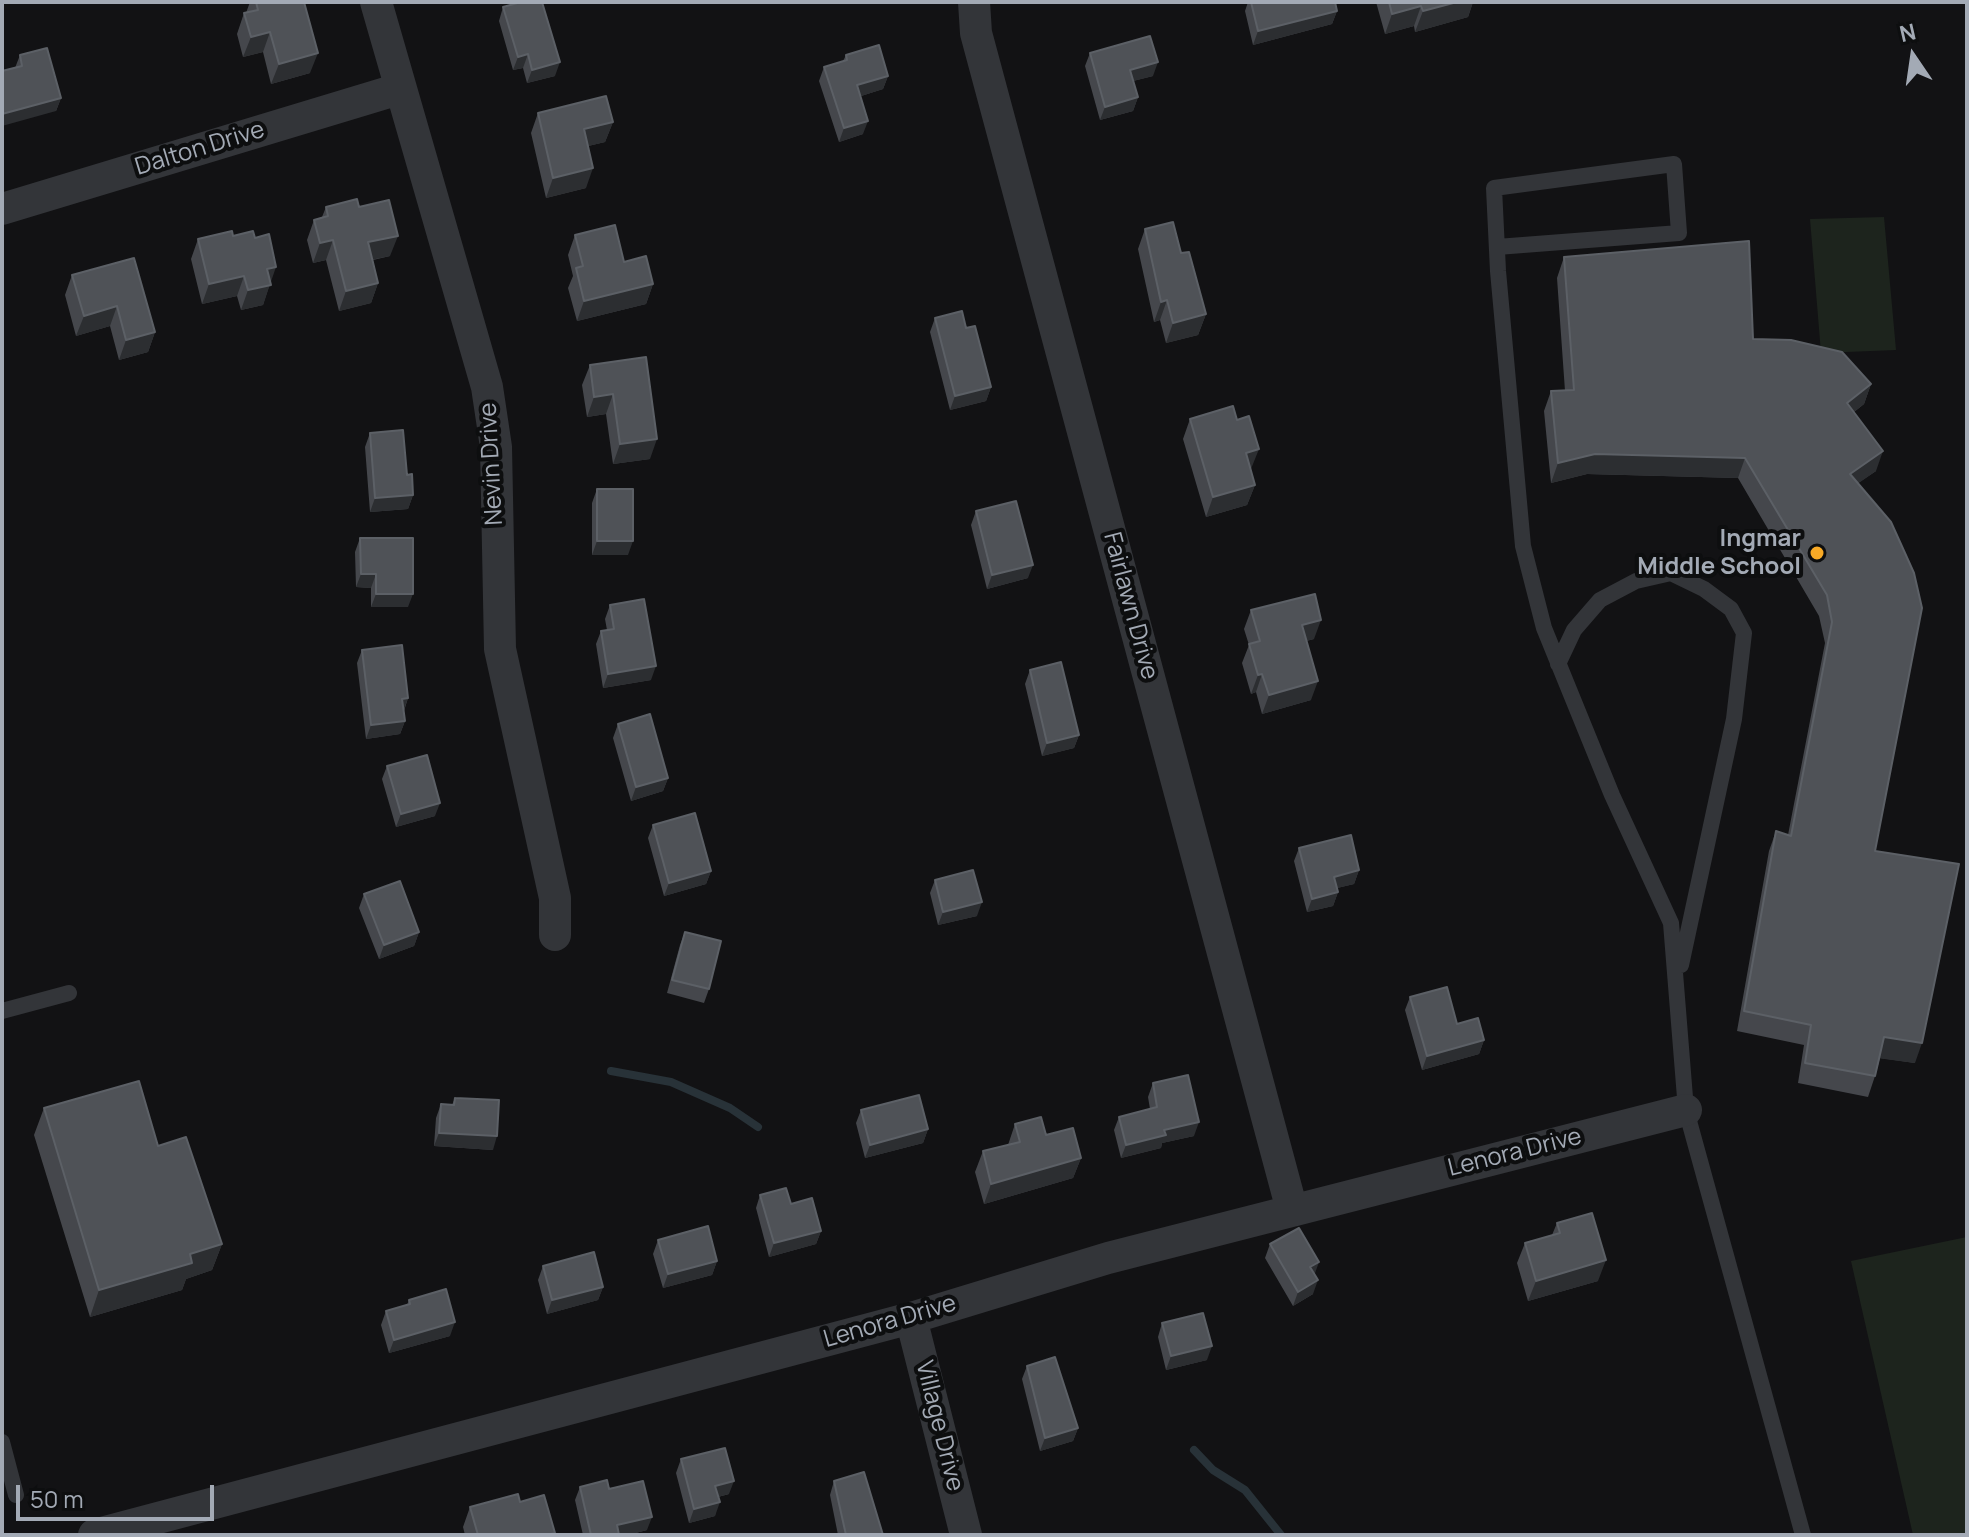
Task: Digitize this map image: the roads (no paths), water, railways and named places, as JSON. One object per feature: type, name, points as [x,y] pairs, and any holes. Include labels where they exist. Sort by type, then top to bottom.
[{"type":"street","name":"Nevin Drive","points":[[376,2],[487,387],[496,447],[500,649],[555,898],[555,935]]},
{"type":"street","name":"Fairlawn Drive","points":[[974,2],[980,49],[1292,1210]]},
{"type":"street","name":"Dalton Drive","points":[[2,209],[399,89]]},
{"type":"street","name":"Lenora Drive","points":[[94,1535],[911,1318],[1108,1258],[1686,1110]]},
{"type":"street","name":"Village Drive","points":[[911,1318],[966,1535]]},
{"type":"lane","points":[[1497,247],[1679,233],[1674,164],[1494,188],[1497,247],[1523,546],[1544,628],[1558,664],[1612,795],[1671,923],[1678,979],[1686,1110],[1803,1535]]},
{"type":"lane","points":[[1558,664],[1574,630],[1600,600],[1636,581],[1671,573],[1704,589],[1731,609],[1744,633],[1734,719],[1678,979]]},
{"type":"lane","points":[[2,1011],[69,993]]},
{"type":"lane","points":[[2,1442],[16,1495]]},
{"type":"waterway","points":[[611,1071],[671,1082],[730,1108],[758,1127]]},
{"type":"waterway","points":[[1194,1450],[1213,1470],[1245,1490],[1281,1535]]},
{"type":"place","name":"Ingmar Middle School","points":[[1817,553]]}]
